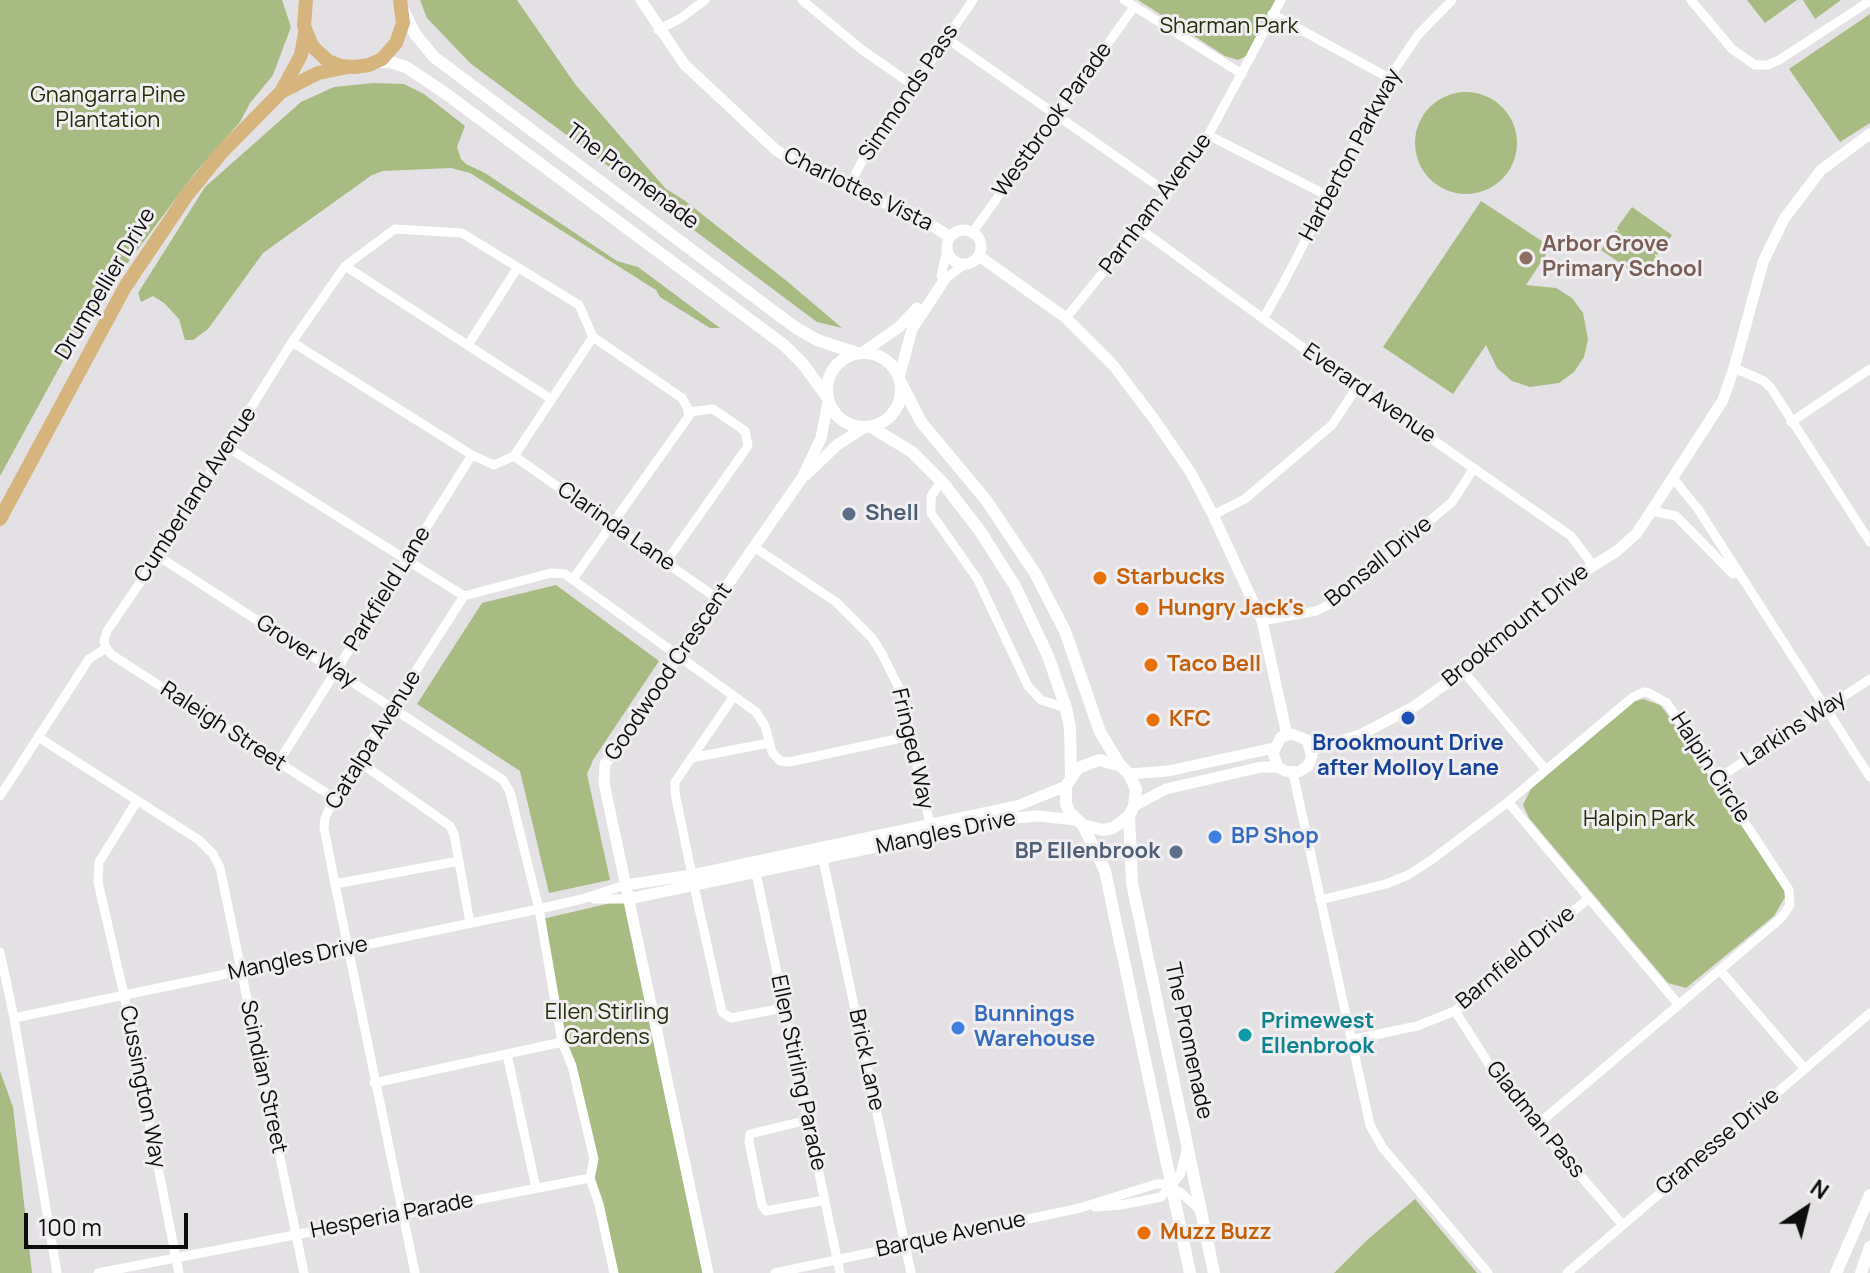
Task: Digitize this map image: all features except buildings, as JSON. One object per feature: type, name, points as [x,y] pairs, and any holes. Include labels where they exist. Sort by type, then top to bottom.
[{"type":"main road","points":[[302,4],[305,33],[312,46],[334,64],[348,67]]},
{"type":"main road","points":[[376,62],[388,54],[400,37],[401,4]]},
{"type":"main road","name":"The Promenade","points":[[401,4],[415,34],[434,57],[796,328],[817,340],[860,353]]},
{"type":"main road","name":"Drumpellier Drive","points":[[0,519],[111,311],[154,240],[222,152],[281,92],[301,55],[305,33]]},
{"type":"main road","name":"Drumpellier Drive","points":[[281,92],[318,73],[376,62]]},
{"type":"main road","name":"The Promenade","points":[[376,62],[406,67],[445,93],[784,345],[803,364],[828,399]]},
{"type":"main road","points":[[860,353],[887,361],[921,422],[986,500],[1035,573],[1069,640],[1100,732],[1136,789],[1132,811],[1113,828],[1103,830],[1079,823],[1066,804],[1071,738],[1066,708],[1048,656],[1015,586],[980,531],[941,481],[912,452],[868,427],[850,425],[841,419],[828,399],[828,381],[832,371],[842,359],[860,353]]},
{"type":"main road","points":[[868,427],[885,421],[896,409],[900,399],[900,381]]},
{"type":"main road","points":[[1068,781],[1078,768],[1099,760],[1125,770]]},
{"type":"main road","name":"The Promenade","points":[[1132,811],[1132,883],[1214,1273]]},
{"type":"main road","name":"The Promenade","points":[[1079,823],[1105,871],[1190,1273]]},
{"type":"main road","points":[[1836,1273],[1870,1195]]},
{"type":"main road","points":[[1861,1273],[1870,1247]]},
{"type":"street","name":"Charlottes Vista","points":[[641,0],[658,30],[684,64],[777,151],[815,173],[922,219],[950,237]]},
{"type":"street","points":[[658,30],[705,0]]},
{"type":"street","points":[[802,0],[861,49],[914,86]]},
{"type":"street","name":"Simmonds Pass","points":[[849,187],[861,163],[973,0]]},
{"type":"street","points":[[1124,0],[1242,74]]},
{"type":"street","name":"Parnham Avenue","points":[[1066,318],[1140,229],[1210,136],[1281,0]]},
{"type":"street","name":"Harberton Parkway","points":[[1263,319],[1389,78],[1418,35],[1452,0]]},
{"type":"street","points":[[1691,0],[1732,49],[1755,65],[1767,65],[1779,60],[1870,1]]},
{"type":"street","name":"Westbrook Parade","points":[[972,233],[1134,7]]},
{"type":"street","points":[[1272,14],[1389,78]]},
{"type":"street","points":[[946,38],[1168,193]]},
{"type":"street","name":"Brookmount Drive","points":[[1312,750],[1360,735],[1400,716],[1463,671],[1564,584],[1637,533],[1723,400],[1763,262],[1784,219],[1821,170],[1870,134]]},
{"type":"street","points":[[1210,136],[1328,196]]},
{"type":"street","name":"Cumberland Avenue","points":[[0,796],[89,659],[109,652],[104,641],[107,631],[158,556],[292,342],[345,266],[395,229],[462,233],[579,305],[593,337],[682,398],[688,412]]},
{"type":"street","name":"Everard Avenue","points":[[1140,229],[1357,387],[1571,536],[1592,564]]},
{"type":"street","points":[[900,381],[912,329],[943,277],[950,237],[958,231],[972,233],[980,242],[979,256]]},
{"type":"street","points":[[947,250],[953,261],[965,264]]},
{"type":"street","points":[[860,353],[908,318],[943,277],[979,256]]},
{"type":"street","points":[[979,256],[1066,318],[1113,365],[1191,473],[1262,621],[1287,735]]},
{"type":"street","points":[[345,266],[551,399]]},
{"type":"street","points":[[468,345],[518,267]]},
{"type":"street","points":[[292,342],[472,455],[494,465],[514,456],[593,337]]},
{"type":"street","points":[[1734,368],[1764,381],[1771,388],[1870,542]]},
{"type":"street","points":[[1791,422],[1870,369]]},
{"type":"street","points":[[1213,515],[1245,499],[1332,425],[1357,387]]},
{"type":"street","name":"Goodwood Crescent","points":[[628,899],[604,783],[605,764],[802,478],[821,438],[828,399]]},
{"type":"street","points":[[573,579],[689,416],[688,412],[713,409],[745,431],[748,446],[666,562]]},
{"type":"street","name":"Goodwood Crescent","points":[[802,478],[837,445],[868,427]]},
{"type":"street","points":[[227,447],[464,596],[551,573],[565,574],[762,719],[769,743],[780,761],[789,762],[911,736]]},
{"type":"street","name":"Parkfield Lane","points":[[278,763],[472,455]]},
{"type":"street","name":"Clarinda Lane","points":[[514,456],[718,599]]},
{"type":"street","name":"Bonsall Drive","points":[[1262,621],[1316,611],[1332,603],[1452,502],[1474,468]]},
{"type":"street","points":[[1673,478],[1698,509],[1870,777]]},
{"type":"street","points":[[941,481],[931,497],[931,513],[978,580],[1028,686],[1041,700],[1066,708]]},
{"type":"street","points":[[1652,511],[1676,516],[1747,588]]},
{"type":"street","name":"Fringed Way","points":[[754,547],[836,602],[872,638],[901,692],[930,824]]},
{"type":"street","name":"Grover Way","points":[[158,556],[503,780],[539,909],[562,1042],[572,1066],[594,1159],[590,1178]]},
{"type":"street","name":"Catalpa Avenue","points":[[415,1273],[324,828],[334,798],[464,596]]},
{"type":"street","name":"Raleigh Street","points":[[109,652],[334,798]]},
{"type":"street","points":[[1463,671],[1546,770]]},
{"type":"street","name":"Larkins Way","points":[[1717,779],[1870,679]]},
{"type":"street","name":"Halpin Circle","points":[[1320,900],[1386,884],[1408,875],[1454,845],[1633,697],[1644,692],[1667,703],[1789,890],[1790,900],[1781,918],[1537,1125]]},
{"type":"street","points":[[734,696],[674,786],[722,1012],[731,1018],[783,1008]]},
{"type":"street","name":"Scindian Street","points":[[38,737],[199,840],[213,854],[220,868],[304,1273]]},
{"type":"street","points":[[1132,811],[1166,789],[1261,767],[1278,767],[1293,773],[1308,766],[1312,750],[1303,737],[1281,737],[1274,748],[1273,758],[1278,767]]},
{"type":"street","points":[[691,758],[769,743]]},
{"type":"street","points":[[1125,770],[1168,771],[1274,748]]},
{"type":"street","points":[[358,761],[444,820],[454,834],[470,923]]},
{"type":"street","points":[[1293,773],[1366,1113],[1375,1136],[1488,1273]]},
{"type":"street","name":"Mangles Drive","points":[[14,1018],[539,909],[625,885],[756,873],[930,824],[1031,801],[1068,781]]},
{"type":"street","name":"Cussington Way","points":[[137,801],[97,870],[179,1273]]},
{"type":"street","points":[[1508,802],[1678,1004]]},
{"type":"street","points":[[991,823],[1001,809]]},
{"type":"street","name":"Mangles Drive","points":[[582,899],[628,899],[693,880],[822,853],[1029,816],[1079,823]]},
{"type":"street","name":"Brick Lane","points":[[822,853],[911,1273]]},
{"type":"street","points":[[335,884],[459,861]]},
{"type":"street","name":"Ellen Stirling Parade","points":[[756,873],[840,1273]]},
{"type":"street","name":"Barnfield Drive","points":[[1350,1040],[1417,1026],[1455,1011],[1589,898]]},
{"type":"street","points":[[628,899],[708,1273]]},
{"type":"street","points":[[0,952],[57,1273]]},
{"type":"street","points":[[1720,970],[1805,1069]]},
{"type":"street","name":"Gladman Pass","points":[[1455,1011],[1494,1074],[1622,1224]]},
{"type":"street","name":"Granesse Drive","points":[[1567,1273],[1870,1013]]},
{"type":"street","points":[[374,1083],[562,1042]]},
{"type":"street","points":[[507,1054],[536,1188]]},
{"type":"street","points":[[808,1120],[750,1134],[762,1205],[766,1211],[825,1200]]},
{"type":"street","points":[[1187,1142],[1180,1175],[1171,1187],[1201,1211]]},
{"type":"street","points":[[590,1178],[614,1273]]},
{"type":"street","name":"Hesperia Parade","points":[[98,1273],[590,1178]]},
{"type":"street","name":"Barque Avenue","points":[[775,1273],[1080,1208],[1149,1186],[1165,1184],[1171,1187],[1156,1200],[1080,1208]]},
{"type":"street","points":[[1851,1233],[1870,1205]]},
{"type":"green space","name":"Gnangarra Pine Plantation","points":[[0,0],[282,0],[291,27],[273,75],[250,103],[240,122],[195,173],[87,317],[0,476]]},
{"type":"green space","points":[[420,0],[517,0],[575,84],[666,189],[788,282],[842,328],[817,322],[470,63],[427,18]]},
{"type":"green space","name":"Sharman Park","points":[[1138,0],[1275,0],[1246,56],[1238,60],[1225,56]]},
{"type":"green space","points":[[1747,0],[1797,0],[1765,23]]},
{"type":"green space","points":[[1803,0],[1841,0],[1815,19]]},
{"type":"green space","points":[[1870,14],[1870,123],[1840,142],[1789,69]]},
{"type":"green space","points":[[404,84],[424,94],[465,126],[457,147],[466,164],[485,173],[617,261],[638,267],[720,328],[710,328],[660,297],[656,290],[470,173],[451,168],[383,171],[372,175],[263,253],[208,329],[193,340],[185,340],[179,319],[164,303],[153,296],[141,302],[138,293],[205,187],[301,102],[334,87]]},
{"type":"green space","points":[[1466,92],[1486,95],[1509,114],[1514,123],[1517,143],[1514,163],[1495,186],[1486,191],[1466,194],[1446,191],[1423,172],[1418,163],[1415,143],[1418,123],[1437,100],[1446,95]]},
{"type":"green space","points":[[1481,201],[1551,247],[1526,285],[1556,288],[1572,298],[1583,313],[1588,339],[1584,357],[1574,372],[1559,383],[1530,387],[1512,381],[1497,368],[1486,345],[1453,394],[1383,347]]},
{"type":"green space","points":[[1632,207],[1672,235],[1657,255],[1654,254],[1656,257],[1642,278],[1601,250],[1616,230],[1619,232],[1617,228]]},
{"type":"green space","points":[[556,585],[659,661],[593,760],[587,774],[610,880],[549,893],[520,771],[417,704],[482,603]]},
{"type":"green space","name":"Halpin Park","points":[[1643,699],[1660,705],[1668,715],[1784,889],[1785,897],[1774,916],[1686,988],[1668,983],[1529,818],[1523,805],[1531,789],[1632,702]]},
{"type":"green space","name":"Ellen Stirling Gardens","points":[[628,899],[708,1273],[614,1273],[590,1178],[594,1168],[538,920]]},
{"type":"green space","points":[[0,1071],[13,1107],[32,1273],[0,1273]]},
{"type":"green space","points":[[1415,1199],[1477,1273],[1334,1273],[1366,1241]]},
{"type":"place","name":"Arbor Grove Primary School","points":[[1526,258]]},
{"type":"place","name":"Shell","points":[[849,514]]},
{"type":"place","name":"Starbucks","points":[[1100,578]]},
{"type":"place","name":"Hungry Jack's","points":[[1142,609]]},
{"type":"place","name":"Taco Bell","points":[[1151,665]]},
{"type":"place","name":"Brookmount Drive after Molloy Lane","points":[[1408,718]]},
{"type":"place","name":"KFC","points":[[1153,720]]},
{"type":"place","name":"BP Shop","points":[[1215,837]]},
{"type":"place","name":"BP Ellenbrook","points":[[1176,852]]},
{"type":"place","name":"Bunnings Warehouse","points":[[958,1028]]},
{"type":"place","name":"Primewest Ellenbrook","points":[[1245,1035]]},
{"type":"place","name":"Muzz Buzz","points":[[1144,1233]]}]
